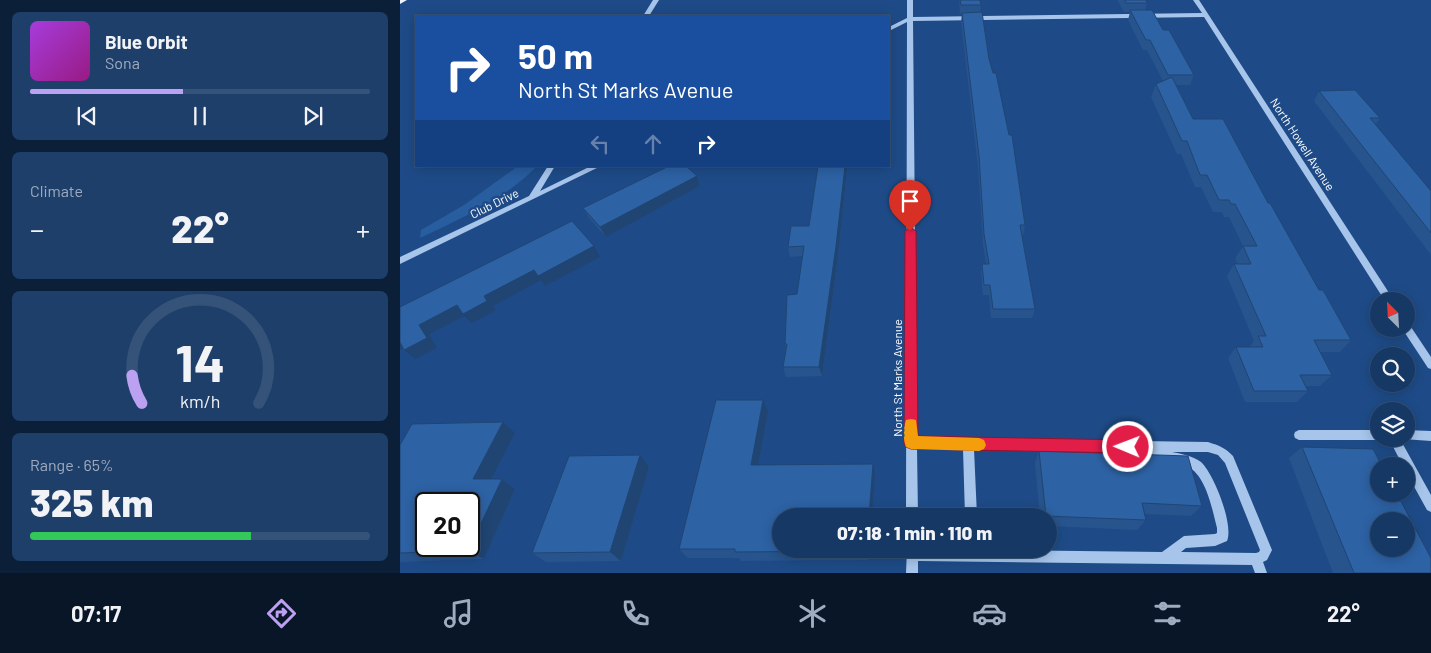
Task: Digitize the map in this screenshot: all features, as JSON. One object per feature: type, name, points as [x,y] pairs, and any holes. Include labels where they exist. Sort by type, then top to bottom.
[{"type":"street","points":[[647,15],[656,0]]},
{"type":"street","name":"North St Marks Avenue","points":[[910,0],[912,508]]},
{"type":"street","name":"North Howell Avenue","points":[[1196,0],[1384,292]]},
{"type":"street","points":[[890,29],[910,19],[1205,15]]},
{"type":"street","points":[[533,197],[551,167]]},
{"type":"street","name":"Club Drive","points":[[400,261],[596,167]]},
{"type":"street","points":[[1413,338],[1431,365]]},
{"type":"street","points":[[1299,435],[1370,435]]},
{"type":"street","points":[[1415,435],[1431,436]]},
{"type":"street","points":[[911,443],[1208,447],[1221,452],[1229,460],[1266,550],[1263,556],[1256,559],[1057,554]]},
{"type":"street","points":[[968,445],[971,508]]},
{"type":"street","points":[[1398,447],[1431,506]]},
{"type":"street","points":[[912,558],[912,573]]},
{"type":"street","points":[[1256,559],[1261,573]]},
{"type":"lane","points":[[1128,447],[1190,462],[1198,466],[1206,476],[1223,528],[1223,537],[1215,540],[1184,542],[1166,556]]},
{"type":"shaded area","points":[[517,167],[536,167],[511,189],[497,198],[420,238],[421,230],[464,205]]},
{"type":"building","points":[[960,0],[980,0],[981,5],[961,5]]},
{"type":"building","points":[[1125,0],[1146,0],[1147,3],[1126,3]]},
{"type":"building","points":[[1130,10],[1152,10],[1163,30],[1169,30],[1194,75],[1168,75],[1150,40],[1146,40]]},
{"type":"building","points":[[982,12],[989,59],[993,73],[996,73],[1009,135],[1012,135],[1025,225],[1020,225],[1035,309],[993,309],[990,285],[984,285],[982,264],[989,264],[984,234],[979,156],[962,13]]},
{"type":"building","points":[[1172,77],[1193,119],[1223,119],[1268,203],[1270,203],[1319,290],[1323,290],[1351,340],[1314,340],[1332,375],[1300,375],[1308,391],[1254,391],[1236,347],[1263,347],[1258,336],[1266,336],[1234,264],[1251,264],[1243,246],[1257,246],[1235,204],[1231,204],[1229,200],[1219,200],[1207,175],[1200,175],[1187,141],[1182,141],[1156,84]]},
{"type":"building","points":[[1355,90],[1380,118],[1370,118],[1431,191],[1431,233],[1319,91]]},
{"type":"building","points":[[667,167],[687,167],[697,176],[600,227],[583,208]]},
{"type":"building","points":[[818,167],[845,167],[819,367],[783,367],[787,344],[785,344],[787,295],[797,294],[804,246],[788,247],[791,226],[809,226]]},
{"type":"building","points":[[572,221],[594,246],[538,276],[534,270],[484,296],[487,301],[463,314],[457,305],[419,325],[427,338],[404,350],[400,342],[400,307]]},
{"type":"building","points":[[716,400],[763,400],[751,465],[873,464],[870,508],[772,508],[772,552],[735,552],[735,549],[679,549]]},
{"type":"building","points":[[503,422],[473,479],[502,479],[480,526],[480,492],[415,492],[415,553],[400,553],[400,445],[412,424]]},
{"type":"building","points":[[1302,447],[1373,449],[1377,457],[1370,457],[1370,502],[1401,502],[1407,512],[1370,512],[1370,557],[1415,557],[1415,528],[1431,558],[1431,573],[1354,573]]},
{"type":"building","points":[[1039,451],[1188,456],[1202,506],[1142,503],[1146,520],[1057,516],[1057,508],[1045,508]]},
{"type":"building","points":[[640,455],[610,552],[532,553],[569,456]]},
{"type":"slow traffic","points":[[911,425],[911,443],[979,445]]},
{"type":"route","points":[[910,231],[911,443],[1128,447]]}]
